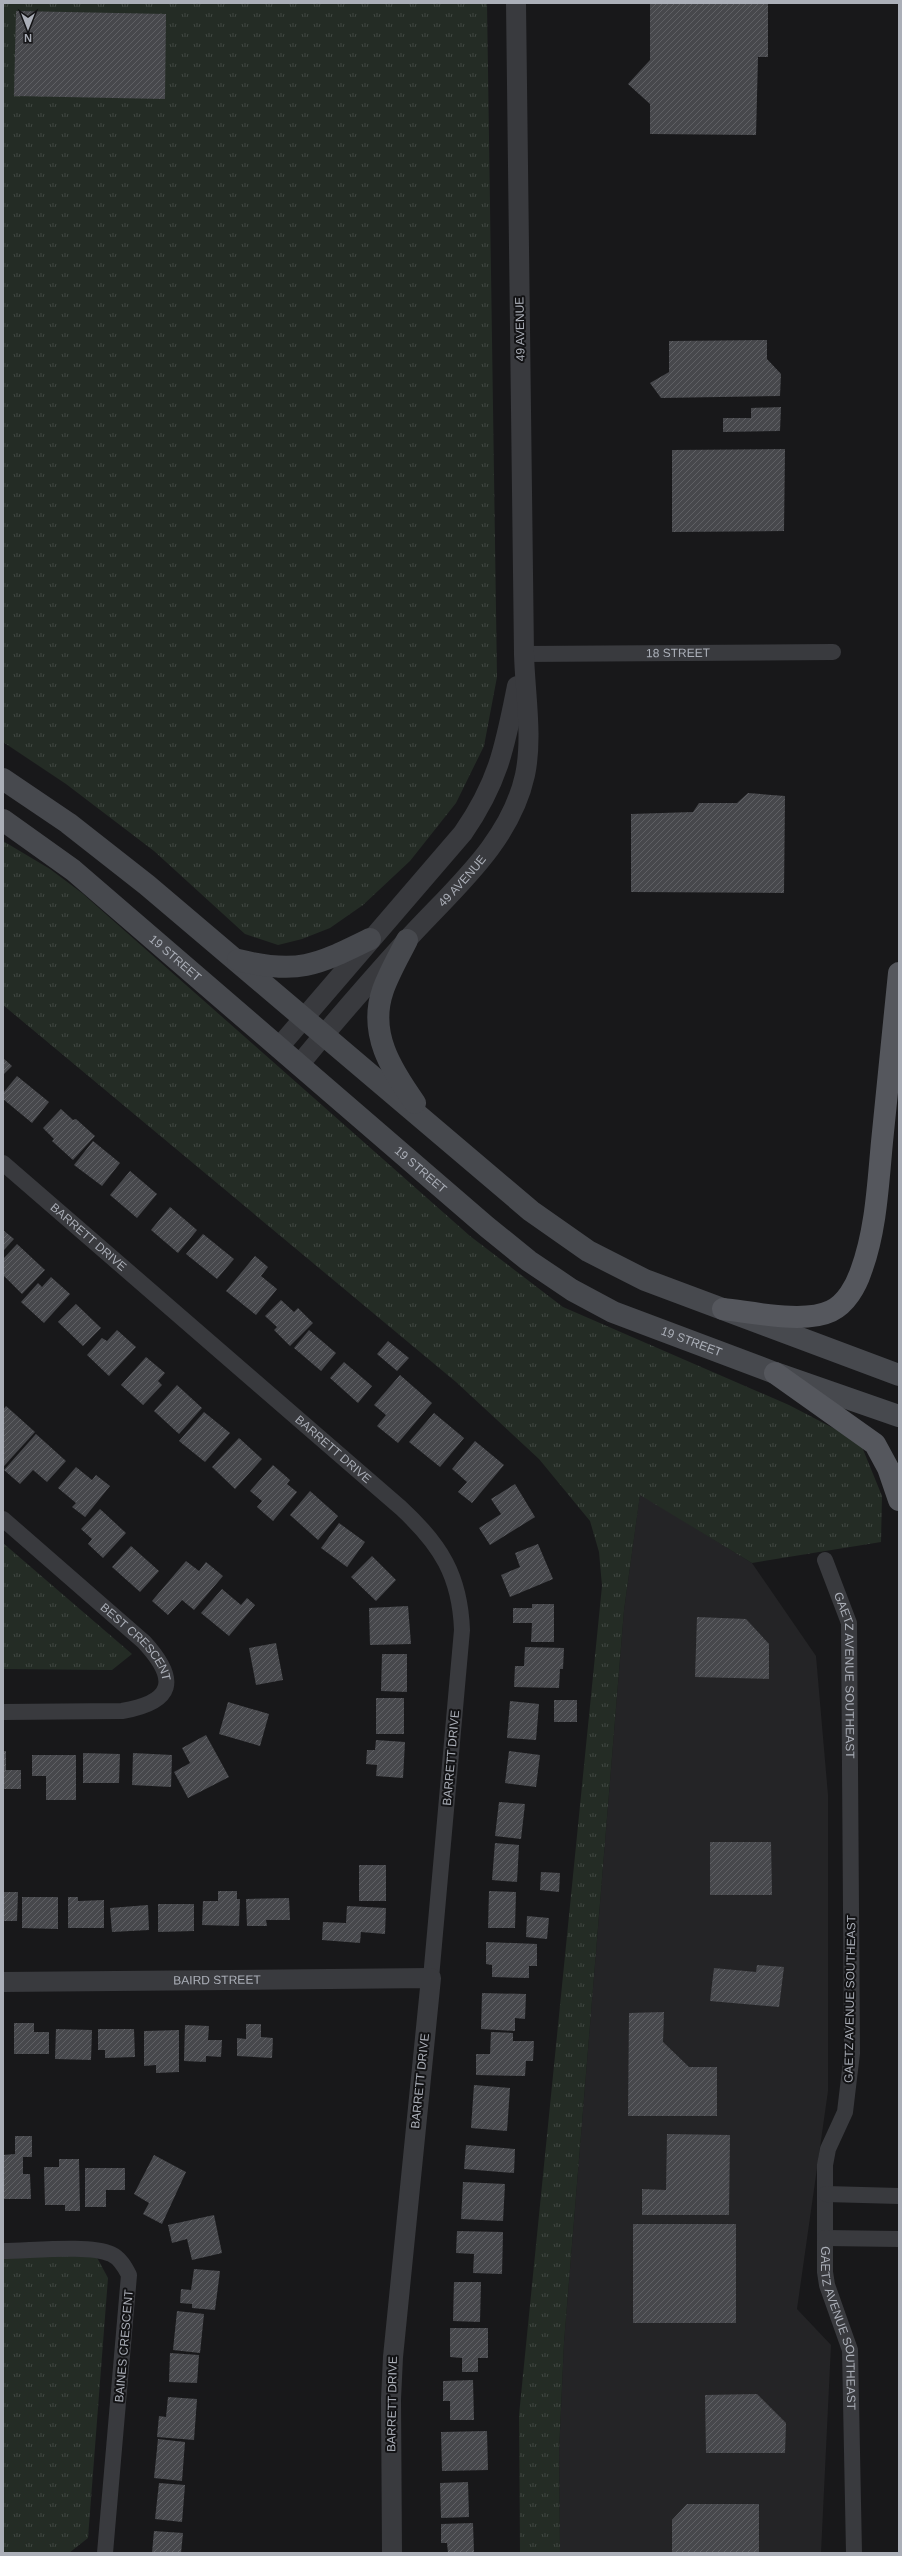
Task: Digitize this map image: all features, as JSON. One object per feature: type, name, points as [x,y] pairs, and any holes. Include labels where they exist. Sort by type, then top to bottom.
[{"type":"main road","points":[[3,779],[68,823],[147,885],[531,1211],[588,1251],[645,1280],[899,1375]]},
{"type":"main road","name":"19 STREET","points":[[3,820],[73,870],[487,1227],[529,1261],[572,1290],[637,1322],[775,1373],[899,1416]]},
{"type":"main road","points":[[235,959],[267,966],[302,968],[326,960],[370,940]]},
{"type":"main road","points":[[407,940],[382,995],[379,1012],[381,1043],[392,1069],[434,1130]]},
{"type":"main road","points":[[723,1309],[812,1316],[832,1311],[843,1303],[853,1289],[863,1264],[878,1182],[899,973]]},
{"type":"main road","points":[[775,1373],[875,1444],[888,1468],[899,1500]]},
{"type":"street","name":"49 AVENUE","points":[[299,1064],[407,940],[492,847],[517,797],[525,775],[528,741],[524,654],[516,3]]},
{"type":"street","name":"18 STREET","points":[[524,654],[833,652]]},
{"type":"street","name":"49 AVENUE","points":[[279,1047],[463,833],[482,805],[496,776],[505,748],[524,654]]},
{"type":"street","name":"BARRETT DRIVE","points":[[3,1163],[401,1508],[427,1534],[448,1566],[458,1592],[462,1630],[431,1978],[393,2357],[391,2398],[392,2553]]},
{"type":"street","name":"BEST CRESCENT","points":[[3,1519],[144,1642],[162,1665],[166,1682],[165,1692],[158,1701],[128,1710],[3,1712]]},
{"type":"street","name":"GAETZ AVENUE SOUTHEAST","points":[[825,1560],[849,1623],[852,2053],[848,2095],[840,2126],[828,2149],[825,2238],[827,2285],[850,2350],[854,2553]]},
{"type":"street","name":"BAIRD STREET","points":[[3,1982],[431,1978]]},
{"type":"street","points":[[826,2194],[899,2196]]},
{"type":"street","points":[[825,2238],[899,2239]]},
{"type":"street","name":"BAINES CRESCENT","points":[[3,2251],[97,2250],[112,2255],[120,2261],[129,2275],[105,2553]]},
{"type":"shaded area","points":[[640,1494],[752,1563],[816,1656],[828,1795],[828,2091],[797,2309],[831,2345],[821,2553],[560,2553],[559,2452],[564,2342],[624,1610]]},
{"type":"green space","points":[[3,3],[487,3],[497,677],[484,746],[456,803],[410,861],[363,905],[330,928],[302,939],[278,945],[245,934],[154,851],[66,784],[3,742]]},
{"type":"green space","points":[[3,841],[50,869],[82,893],[470,1236],[563,1307],[789,1405],[860,1442],[882,1496],[881,1542],[752,1563],[640,1495],[624,1610],[564,2342],[559,2452],[560,2553],[520,2553],[519,2415],[602,1586],[599,1552],[590,1521],[539,1459],[456,1382],[3,1005]]},
{"type":"green space","points":[[3,1543],[132,1654],[112,1670],[3,1669]]},
{"type":"green space","points":[[94,2252],[108,2278],[88,2538],[69,2553],[3,2553],[3,2256]]},
{"type":"building","points":[[650,3],[768,3],[768,57],[758,57],[756,135],[650,134],[650,104],[628,84],[650,60]]},
{"type":"building","points":[[16,11],[166,14],[165,99],[14,96]]},
{"type":"building","points":[[767,340],[767,359],[781,374],[780,396],[661,398],[650,383],[669,372],[669,341]]},
{"type":"building","points":[[781,407],[780,431],[723,432],[723,418],[751,418],[751,408]]},
{"type":"building","points":[[785,449],[784,531],[672,532],[672,450]]},
{"type":"building","points":[[748,793],[785,796],[784,893],[631,892],[631,814],[693,812],[699,803],[737,803]]},
{"type":"building","points":[[3,1058],[12,1066],[3,1075]]},
{"type":"building","points":[[17,1076],[49,1102],[32,1123],[3,1099],[3,1093]]},
{"type":"building","points":[[61,1109],[73,1120],[76,1119],[95,1136],[73,1160],[52,1141],[54,1139],[43,1128]]},
{"type":"building","points":[[93,1141],[120,1163],[102,1186],[74,1165]]},
{"type":"building","points":[[130,1171],[157,1194],[137,1218],[110,1195]]},
{"type":"building","points":[[170,1207],[197,1230],[178,1253],[151,1230]]},
{"type":"building","points":[[3,1230],[14,1239],[3,1251]]},
{"type":"building","points":[[203,1234],[234,1259],[217,1279],[186,1254]]},
{"type":"building","points":[[17,1244],[45,1270],[22,1294],[3,1275],[3,1259]]},
{"type":"building","points":[[255,1256],[268,1267],[261,1276],[277,1289],[256,1315],[226,1291]]},
{"type":"building","points":[[51,1277],[70,1294],[44,1323],[21,1302],[38,1283],[42,1287]]},
{"type":"building","points":[[281,1300],[294,1312],[298,1308],[313,1323],[290,1346],[274,1330],[277,1327],[265,1316]]},
{"type":"building","points":[[76,1304],[101,1328],[83,1346],[58,1322]]},
{"type":"building","points":[[117,1330],[136,1347],[109,1376],[87,1355],[102,1338],[107,1341]]},
{"type":"building","points":[[309,1330],[336,1353],[321,1371],[294,1348]]},
{"type":"building","points":[[388,1341],[409,1358],[397,1371],[377,1354]]},
{"type":"building","points":[[146,1357],[165,1373],[158,1381],[162,1385],[143,1405],[121,1385]]},
{"type":"building","points":[[344,1362],[372,1386],[358,1403],[330,1378]]},
{"type":"building","points":[[400,1375],[432,1403],[398,1443],[377,1426],[386,1415],[374,1405]]},
{"type":"building","points":[[177,1385],[202,1408],[179,1434],[154,1411]]},
{"type":"building","points":[[6,1406],[35,1432],[3,1467],[3,1410]]},
{"type":"building","points":[[204,1412],[230,1433],[205,1462],[179,1441]]},
{"type":"building","points":[[434,1413],[464,1438],[440,1467],[409,1442]]},
{"type":"building","points":[[36,1434],[66,1461],[47,1482],[33,1470],[20,1484],[4,1470]]},
{"type":"building","points":[[239,1438],[262,1459],[235,1489],[212,1467]]},
{"type":"building","points":[[475,1441],[504,1465],[472,1503],[458,1492],[467,1482],[452,1469]]},
{"type":"building","points":[[273,1465],[290,1480],[287,1484],[297,1492],[273,1521],[257,1507],[262,1501],[250,1491]]},
{"type":"building","points":[[76,1467],[92,1480],[96,1475],[110,1486],[85,1517],[72,1507],[76,1503],[58,1488]]},
{"type":"building","points":[[515,1484],[535,1517],[490,1545],[479,1528],[501,1514],[491,1499]]},
{"type":"building","points":[[310,1491],[338,1516],[318,1540],[290,1515]]},
{"type":"building","points":[[100,1509],[126,1533],[103,1558],[88,1544],[92,1539],[81,1529]]},
{"type":"building","points":[[339,1523],[365,1542],[347,1567],[321,1548]]},
{"type":"building","points":[[538,1544],[553,1579],[510,1597],[501,1575],[520,1567],[515,1553]]},
{"type":"building","points":[[131,1546],[159,1571],[140,1592],[112,1567]]},
{"type":"building","points":[[372,1556],[396,1580],[376,1601],[351,1577]]},
{"type":"building","points":[[186,1561],[199,1571],[206,1562],[223,1576],[194,1610],[182,1600],[168,1615],[152,1601]]},
{"type":"building","points":[[222,1589],[241,1605],[247,1598],[255,1605],[229,1636],[201,1613]]},
{"type":"building","points":[[532,1604],[554,1604],[554,1642],[531,1642],[532,1623],[513,1623],[513,1608],[532,1608]]},
{"type":"building","points":[[408,1606],[411,1644],[370,1645],[369,1608]]},
{"type":"building","points":[[697,1617],[746,1619],[769,1644],[769,1679],[695,1677]]},
{"type":"building","points":[[276,1643],[283,1680],[256,1685],[249,1648]]},
{"type":"building","points":[[525,1647],[564,1648],[563,1669],[560,1669],[559,1688],[514,1687],[515,1666],[524,1666]]},
{"type":"building","points":[[382,1654],[407,1654],[407,1692],[381,1691]]},
{"type":"building","points":[[376,1698],[404,1698],[404,1734],[376,1734]]},
{"type":"building","points":[[554,1700],[577,1700],[577,1722],[554,1722]]},
{"type":"building","points":[[510,1701],[539,1704],[536,1740],[507,1738]]},
{"type":"building","points":[[228,1702],[269,1714],[260,1746],[219,1734]]},
{"type":"building","points":[[206,1735],[229,1777],[188,1798],[174,1772],[190,1763],[182,1748]]},
{"type":"building","points":[[376,1740],[405,1742],[403,1778],[376,1776],[377,1765],[366,1764],[367,1750],[375,1750]]},
{"type":"building","points":[[3,1751],[6,1751],[6,1770],[21,1770],[21,1789],[3,1789]]},
{"type":"building","points":[[509,1751],[540,1755],[536,1787],[505,1783]]},
{"type":"building","points":[[83,1753],[120,1754],[119,1783],[83,1783]]},
{"type":"building","points":[[133,1753],[172,1755],[171,1787],[132,1785]]},
{"type":"building","points":[[32,1755],[76,1755],[76,1800],[46,1800],[46,1776],[32,1776]]},
{"type":"building","points":[[499,1802],[525,1804],[521,1839],[495,1836]]},
{"type":"building","points":[[710,1842],[771,1842],[772,1895],[710,1895]]},
{"type":"building","points":[[495,1843],[519,1845],[517,1882],[492,1880]]},
{"type":"building","points":[[359,1865],[386,1865],[386,1901],[359,1901]]},
{"type":"building","points":[[541,1872],[560,1873],[559,1892],[540,1890]]},
{"type":"building","points":[[218,1891],[237,1891],[237,1899],[240,1899],[239,1926],[202,1925],[203,1901],[218,1901]]},
{"type":"building","points":[[489,1891],[516,1892],[515,1928],[488,1928]]},
{"type":"building","points":[[3,1892],[18,1892],[17,1921],[3,1921]]},
{"type":"building","points":[[22,1897],[58,1897],[58,1929],[22,1928]]},
{"type":"building","points":[[68,1897],[78,1897],[78,1901],[104,1900],[104,1928],[68,1928]]},
{"type":"building","points":[[289,1898],[290,1920],[266,1920],[267,1926],[247,1926],[246,1899]]},
{"type":"building","points":[[158,1904],[194,1904],[194,1931],[158,1932]]},
{"type":"building","points":[[148,1905],[149,1930],[112,1932],[110,1908]]},
{"type":"building","points":[[347,1906],[386,1908],[385,1934],[361,1932],[360,1943],[322,1940],[323,1922],[346,1923]]},
{"type":"building","points":[[527,1916],[549,1918],[547,1939],[526,1937]]},
{"type":"building","points":[[486,1942],[537,1944],[537,1966],[529,1966],[529,1978],[492,1977],[492,1965],[486,1964]]},
{"type":"building","points":[[757,1965],[784,1967],[779,2007],[710,2001],[714,1968],[756,1972]]},
{"type":"building","points":[[482,1993],[526,1994],[525,2019],[515,2018],[515,2031],[481,2029]]},
{"type":"building","points":[[664,2012],[663,2042],[689,2067],[717,2067],[717,2116],[628,2116],[629,2013]]},
{"type":"building","points":[[14,2023],[34,2023],[34,2032],[49,2032],[49,2054],[14,2054]]},
{"type":"building","points":[[246,2024],[261,2024],[261,2037],[273,2038],[272,2058],[237,2056],[237,2038],[246,2039]]},
{"type":"building","points":[[185,2025],[209,2026],[208,2040],[222,2040],[221,2057],[206,2056],[206,2062],[184,2061]]},
{"type":"building","points":[[56,2029],[92,2030],[91,2060],[55,2059]]},
{"type":"building","points":[[98,2029],[134,2029],[135,2057],[105,2058],[105,2050],[98,2050]]},
{"type":"building","points":[[179,2030],[179,2072],[156,2073],[156,2065],[144,2066],[144,2031]]},
{"type":"building","points":[[491,2032],[513,2033],[513,2041],[534,2041],[533,2061],[526,2061],[525,2076],[476,2075],[476,2054],[490,2054]]},
{"type":"building","points":[[474,2085],[510,2088],[507,2131],[471,2128]]},
{"type":"building","points":[[667,2134],[730,2135],[729,2215],[642,2215],[642,2189],[666,2190]]},
{"type":"building","points":[[15,2136],[32,2136],[32,2157],[23,2157],[23,2174],[30,2174],[31,2199],[3,2199],[3,2155],[15,2154]]},
{"type":"building","points":[[466,2145],[515,2149],[514,2173],[464,2169]]},
{"type":"building","points":[[154,2155],[186,2172],[162,2224],[143,2214],[149,2203],[134,2194]]},
{"type":"building","points":[[59,2159],[79,2159],[80,2211],[65,2211],[65,2205],[45,2205],[44,2167],[59,2167]]},
{"type":"building","points":[[85,2168],[125,2168],[125,2190],[106,2190],[106,2207],[85,2207]]},
{"type":"building","points":[[463,2182],[505,2184],[503,2221],[461,2219]]},
{"type":"building","points":[[214,2215],[222,2253],[192,2260],[187,2239],[172,2243],[168,2225]]},
{"type":"building","points":[[633,2224],[736,2224],[736,2323],[633,2323]]},
{"type":"building","points":[[457,2231],[503,2232],[502,2274],[473,2273],[474,2254],[456,2253]]},
{"type":"building","points":[[194,2269],[220,2271],[215,2310],[192,2308],[192,2304],[180,2303],[181,2289],[191,2290]]},
{"type":"building","points":[[454,2282],[481,2282],[480,2322],[453,2321]]},
{"type":"building","points":[[177,2311],[204,2314],[200,2353],[173,2350]]},
{"type":"building","points":[[450,2328],[488,2328],[488,2358],[478,2358],[478,2372],[462,2372],[462,2358],[450,2357]]},
{"type":"building","points":[[170,2353],[199,2355],[197,2383],[169,2382]]},
{"type":"building","points":[[473,2380],[474,2420],[450,2420],[450,2401],[443,2401],[443,2381]]},
{"type":"building","points":[[757,2394],[786,2423],[785,2453],[706,2453],[705,2395]]},
{"type":"building","points":[[168,2397],[197,2399],[194,2440],[157,2437],[159,2416],[166,2417]]},
{"type":"building","points":[[487,2431],[488,2470],[442,2471],[441,2432]]},
{"type":"building","points":[[158,2439],[185,2442],[182,2481],[154,2478]]},
{"type":"building","points":[[468,2482],[469,2517],[441,2518],[440,2483]]},
{"type":"building","points":[[159,2483],[185,2485],[182,2522],[155,2519]]},
{"type":"building","points":[[687,2504],[759,2504],[759,2553],[672,2553],[672,2520]]},
{"type":"building","points":[[473,2523],[474,2553],[448,2553],[447,2543],[441,2543],[441,2524]]},
{"type":"building","points":[[154,2531],[183,2533],[181,2553],[152,2553]]}]
